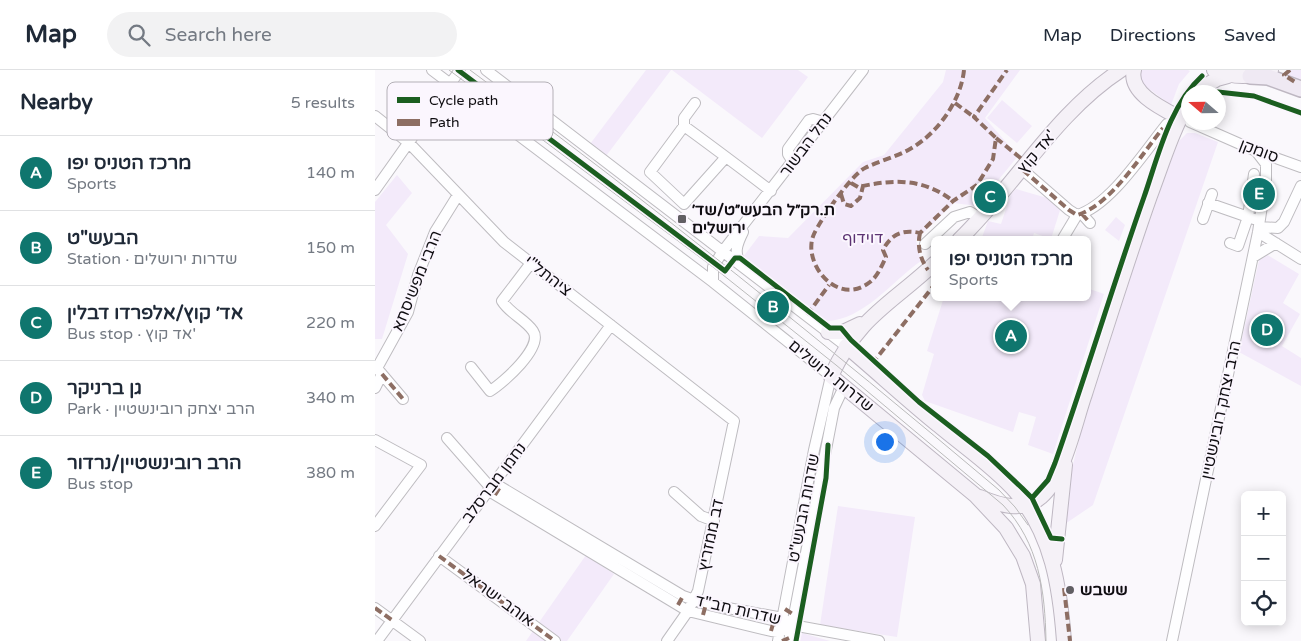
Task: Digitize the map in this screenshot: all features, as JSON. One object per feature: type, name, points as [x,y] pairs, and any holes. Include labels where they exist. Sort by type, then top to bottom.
[{"type":"highway","points":[[1250,76],[1268,77],[1301,89]]},
{"type":"main road","name":"אד קוץ'","points":[[963,236],[981,219],[1058,127],[1087,96],[1121,70]]},
{"type":"main road","points":[[975,494],[1009,506],[1025,505],[1038,500],[1047,491],[1059,468],[1071,436],[1128,258],[1178,123],[1139,90],[1133,81],[1134,70]]},
{"type":"main road","points":[[1214,70],[1228,76]]},
{"type":"main road","points":[[1207,85],[1217,79],[1228,76],[1250,76],[1271,70]]},
{"type":"main road","points":[[829,332],[847,331],[867,319],[931,266]]},
{"type":"main road","points":[[831,376],[846,346],[867,319]]},
{"type":"main road","name":"שדרות ירושלים","points":[[846,346],[993,470],[1025,505],[1049,550],[1056,571],[1064,641]]},
{"type":"main road","name":"שדרות ירושלים","points":[[831,376],[975,494],[1006,528],[1029,570],[1036,598],[1038,641]]},
{"type":"main road","points":[[1056,571],[1055,542],[1064,468],[1071,436]]},
{"type":"street","name":"שדרות ירושלים","points":[[432,70],[447,82]]},
{"type":"street","points":[[451,82],[460,70]]},
{"type":"street","name":"שדרות ירושלים","points":[[486,70],[502,82]]},
{"type":"street","name":"נחל הבשור","points":[[713,282],[713,267],[723,251],[771,192],[863,70]]},
{"type":"street","points":[[695,103],[684,118],[684,126],[649,172],[681,203],[687,202],[725,157]]},
{"type":"street","name":"ציהתל\"י","points":[[375,116],[387,126]]},
{"type":"street","name":"שדרות ירושלים","points":[[553,121],[846,346]]},
{"type":"street","points":[[1065,236],[1079,214],[1105,199],[1178,123]]},
{"type":"street","name":"סומקן","points":[[1178,123],[1301,167]]},
{"type":"street","points":[[684,126],[771,192]]},
{"type":"street","name":"ציהתל\"י","points":[[405,140],[504,242],[734,421]]},
{"type":"street","points":[[375,190],[411,140]]},
{"type":"street","name":"שדרות ירושלים","points":[[524,140],[713,282],[831,376]]},
{"type":"street","name":"הרב יצחק רובינשטיין","points":[[1172,641],[1259,227],[1266,180],[1266,164],[1256,151]]},
{"type":"street","points":[[1023,170],[1090,223]]},
{"type":"street","points":[[1230,243],[1238,246],[1248,217],[1254,174]]},
{"type":"street","points":[[1259,227],[1278,228],[1284,222],[1301,186]]},
{"type":"street","name":"הרבי מפשיסחא","points":[[375,388],[378,369],[408,312],[418,275],[435,232],[458,195]]},
{"type":"street","points":[[1203,219],[1210,198],[1248,217],[1276,243],[1301,259]]},
{"type":"street","points":[[934,236],[954,217],[970,212],[981,219]]},
{"type":"street","name":"נחל הבשור","points":[[745,268],[737,258],[737,249],[749,220]]},
{"type":"street","points":[[925,244],[931,238]]},
{"type":"street","points":[[1253,257],[1276,243]]},
{"type":"street","points":[[471,367],[490,391],[511,374],[535,345],[535,334],[531,328],[507,309],[502,301],[531,263]]},
{"type":"street","name":"נחמן מברסלב","points":[[377,641],[611,325]]},
{"type":"street","points":[[378,369],[403,399]]},
{"type":"street","name":"שדרות הבעש\"ט","points":[[779,636],[818,433],[831,376]]},
{"type":"street","name":"שדרות הבעש\"ט","points":[[789,641],[834,408],[841,393],[848,389]]},
{"type":"street","name":"דב ממזריץ","points":[[667,641],[688,611],[698,591],[734,421]]},
{"type":"street","name":"שדרות חב\"ד","points":[[447,438],[491,487],[688,611],[779,636],[792,625],[783,618],[694,601],[491,487]]},
{"type":"street","points":[[375,440],[421,465],[375,526]]},
{"type":"street","points":[[674,492],[701,516],[714,521]]},
{"type":"street","name":"אוהב ישראל","points":[[439,556],[555,641]]},
{"type":"street","points":[[375,608],[420,641]]},
{"type":"street","points":[[792,625],[879,641]]},
{"type":"green space","points":[[646,70],[671,70],[606,156],[590,144]]},
{"type":"green space","points":[[672,70],[798,70],[808,77],[762,138]]},
{"type":"green space","name":"דוידוף","points":[[946,70],[1020,70],[985,118],[1018,156],[977,206],[954,203],[916,240],[921,261],[865,307],[840,319],[826,321],[743,257],[759,236],[788,238],[863,162],[884,155],[943,82]]},
{"type":"green space","points":[[1141,70],[1190,71],[1179,84],[1171,105],[1145,86],[1139,78]]},
{"type":"green space","points":[[1289,70],[1301,70],[1301,83],[1283,75]]},
{"type":"green space","points":[[1002,100],[1032,126],[1017,143],[987,118]]},
{"type":"green space","points":[[1187,133],[1195,133],[1218,142],[1093,505],[1065,524],[1071,472],[1081,432],[1134,267],[1170,163],[1179,141]]},
{"type":"green space","points":[[397,175],[412,193],[386,225],[408,254],[382,339],[375,339],[375,202]]},
{"type":"green space","points":[[1016,189],[1054,200],[1061,207],[1052,236],[1042,236],[1034,233],[1033,236],[982,236],[988,221],[1001,224],[1011,194]]},
{"type":"green space","points":[[1116,217],[1125,225],[1119,241],[1105,230]]},
{"type":"green space","points":[[1261,251],[1299,274],[1283,303],[1300,314],[1282,346],[1301,358],[1301,386],[1239,352]]},
{"type":"green space","points":[[1091,289],[1104,294],[1053,454],[1028,445],[1036,417],[1019,412],[1013,432],[925,401],[922,395],[934,354],[927,351],[943,301],[1091,301]]},
{"type":"green space","points":[[838,506],[915,517],[897,637],[820,625]]},
{"type":"green space","points":[[586,555],[614,574],[567,641],[526,641]]},
{"type":"green space","points":[[802,633],[830,641],[800,641]]},
{"type":"tram line","points":[[449,70],[465,82]]},
{"type":"tram line","points":[[470,70],[486,82]]},
{"type":"tram line","points":[[553,132],[672,224],[869,382],[999,490],[1028,525]]},
{"type":"tram line","points":[[543,140],[713,267],[836,365],[1003,505],[1025,535],[1038,568],[1044,604],[1046,641]]},
{"type":"marked path","points":[[964,70],[962,82],[953,105],[938,126],[920,143],[910,149],[859,172],[837,198],[818,227],[811,245],[813,257],[817,268],[834,286],[845,289],[858,289],[873,280],[886,257],[883,250],[890,240],[903,232],[920,233],[953,201],[977,185],[993,159],[996,138],[974,117],[1007,70]]},
{"type":"marked path","points":[[1290,70],[1284,75],[1295,82]]},
{"type":"marked path","points":[[955,103],[974,117]]},
{"type":"marked path","points":[[1023,170],[1077,215],[1102,201],[1113,190],[1163,128]]},
{"type":"marked path","points":[[996,138],[1028,164]]},
{"type":"marked path","points":[[841,194],[844,204],[851,206],[860,198],[864,182]]},
{"type":"marked path","points":[[851,183],[858,187],[908,182],[931,188],[953,201]]},
{"type":"marked path","points":[[1082,214],[1090,223]]},
{"type":"marked path","points":[[920,233],[920,252],[928,270]]},
{"type":"marked path","points":[[807,315],[829,285]]},
{"type":"marked path","points":[[872,364],[931,289]]},
{"type":"marked path","points":[[382,374],[403,399]]},
{"type":"marked path","points":[[495,495],[500,487]]},
{"type":"marked path","points":[[439,556],[555,641]]},
{"type":"marked path","points":[[1064,588],[1070,641]]},
{"type":"marked path","points":[[678,605],[683,596]]},
{"type":"marked path","points":[[703,615],[706,604]]},
{"type":"marked path","points":[[375,608],[392,620]]},
{"type":"marked path","points":[[785,609],[794,615]]},
{"type":"marked path","points":[[771,631],[775,617]]},
{"type":"marked path","points":[[782,641],[789,638]]},
{"type":"cycle path","points":[[458,70],[474,82]]},
{"type":"cycle path","points":[[1032,498],[1048,480],[1055,463],[1166,133],[1181,102],[1202,76]]},
{"type":"cycle path","points":[[1226,93],[1254,96],[1301,113]]},
{"type":"cycle path","points":[[551,140],[725,271],[735,258],[740,258],[830,328],[841,328],[851,340],[919,402],[988,456],[1022,488],[1032,498],[1051,538],[1062,539]]},
{"type":"cycle path","points":[[796,641],[826,478],[828,445]]},
{"type":"place","name":"הרב רובינשטיין/נרדור","points":[[1259,194]]},
{"type":"place","name":"אד׳ קוץ/אלפרדו דבלין","points":[[990,197]]},
{"type":"place","name":"ת.רק״ל הבעש״ט/שד׳ ירושלים","points":[[682,219]]},
{"type":"place","name":"הבעש\"ט","points":[[773,307]]},
{"type":"place","name":"גן ברניקר","points":[[1267,330]]},
{"type":"place","name":"מרכז הטניס יפו","points":[[1011,336]]},
{"type":"place","name":"ששבש","points":[[1070,590]]}]
